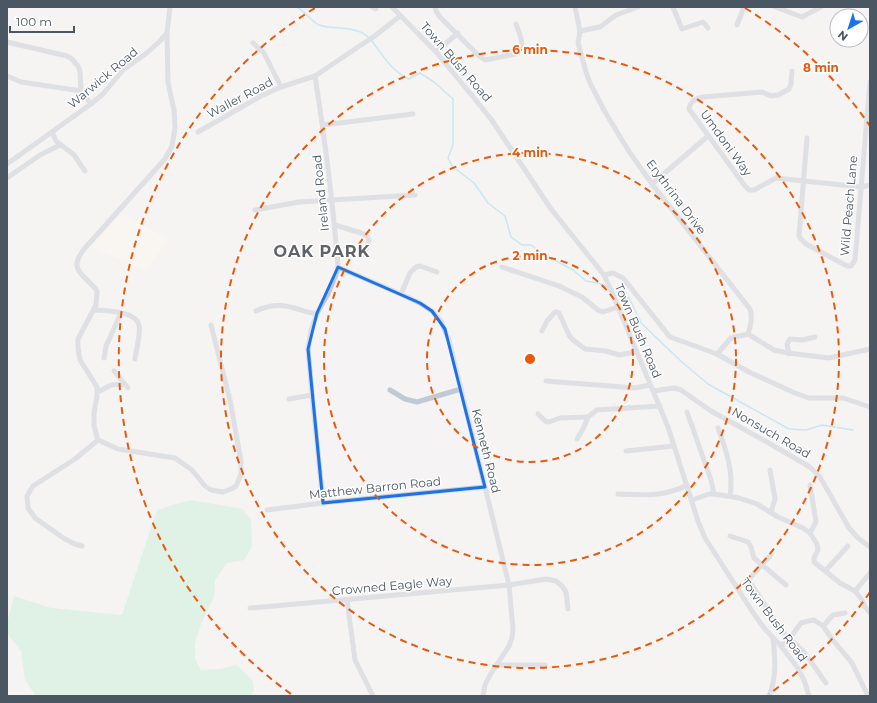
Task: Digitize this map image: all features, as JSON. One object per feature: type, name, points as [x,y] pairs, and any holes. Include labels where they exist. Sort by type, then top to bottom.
[{"type":"street","points":[[170,7],[167,32],[168,83],[174,110],[175,128],[172,146],[165,159],[78,257],[76,266],[77,270],[97,291],[98,298],[94,310],[78,339],[78,348],[80,360],[97,387],[98,392],[94,413],[94,426],[98,440],[118,449],[175,458],[188,467],[211,490],[223,492],[236,486],[241,474],[241,461],[230,400],[212,325]]},
{"type":"street","name":"Town Bush Road","points":[[392,7],[436,52],[491,119],[551,209],[604,275],[650,386],[660,406],[698,521],[708,544],[752,611],[800,672],[809,696]]},
{"type":"street","points":[[435,7],[440,16],[479,56],[488,61],[519,52],[522,45],[516,24]]},
{"type":"street","name":"Erythrina Drive","points":[[575,7],[580,31],[578,43],[590,83],[628,150],[652,184],[750,309],[752,318],[748,334]]},
{"type":"street","points":[[580,31],[600,27],[616,15],[638,7]]},
{"type":"street","points":[[673,7],[682,29],[703,22],[708,28]]},
{"type":"street","points":[[737,25],[744,7]]},
{"type":"street","points":[[775,7],[802,16],[821,7]]},
{"type":"street","points":[[316,76],[376,35],[400,16]]},
{"type":"street","name":"Warwick Road","points":[[7,164],[91,104],[124,70],[148,52],[167,32]]},
{"type":"street","points":[[436,52],[458,33]]},
{"type":"street","points":[[7,42],[67,56],[72,59],[80,71],[81,91],[91,104]]},
{"type":"street","points":[[253,42],[264,53],[281,87]]},
{"type":"street","name":"Umdoni Way","points":[[792,71],[791,84],[788,89],[778,95],[771,96],[762,92],[753,92],[703,97],[698,98],[693,102],[689,109],[749,190],[754,190],[776,178],[861,187],[870,185]]},
{"type":"street","points":[[7,76],[28,83],[81,91]]},
{"type":"street","name":"Waller Road","points":[[198,132],[261,96],[281,87],[316,76]]},
{"type":"street","name":"Ireland Road","points":[[316,76],[335,225],[338,267],[328,294],[317,313],[311,330],[308,349],[323,503]]},
{"type":"street","name":"Wild Peach Lane","points":[[807,138],[799,233],[801,239],[806,244],[849,266],[853,265],[855,260],[870,82]]},
{"type":"street","points":[[323,125],[413,114]]},
{"type":"street","points":[[52,132],[58,143],[74,155],[85,171]]},
{"type":"street","points":[[652,184],[708,136]]},
{"type":"street","points":[[7,178],[58,143]]},
{"type":"street","points":[[255,210],[283,204],[415,195]]},
{"type":"street","points":[[335,225],[367,236],[369,240],[364,255]]},
{"type":"street","points":[[401,294],[412,271],[416,267],[420,266],[437,272]]},
{"type":"street","name":"Kenneth Road","points":[[338,267],[420,303],[432,311],[441,321],[449,340],[509,585],[513,629],[509,646],[485,685],[483,696]]},
{"type":"street","points":[[502,267],[559,286],[582,297],[598,310],[603,312],[618,307]]},
{"type":"street","points":[[604,275],[613,273],[623,278],[670,337],[717,354],[749,372],[795,394],[809,398],[843,398],[870,407]]},
{"type":"street","points":[[256,311],[266,306],[276,304],[317,313]]},
{"type":"street","points":[[94,310],[121,313],[130,315],[134,318],[139,325],[135,359]]},
{"type":"street","points":[[542,331],[554,312],[557,312],[559,313],[572,339],[585,349],[606,351],[619,355],[636,352]]},
{"type":"street","points":[[104,358],[106,346],[121,313]]},
{"type":"street","points":[[717,354],[731,338],[748,334],[774,350],[789,354],[829,358],[869,348]]},
{"type":"street","points":[[789,354],[787,344],[790,340],[802,340],[815,337]]},
{"type":"street","points":[[114,372],[128,388]]},
{"type":"street","points":[[546,381],[635,388],[650,386]]},
{"type":"street","points":[[98,392],[111,385],[123,384]]},
{"type":"street","name":"Nonsuch Road","points":[[653,392],[674,388],[681,390],[711,411],[810,467],[820,477],[849,528],[858,538],[870,547]]},
{"type":"street","points":[[390,390],[405,399],[417,402],[461,389]]},
{"type":"street","points":[[289,400],[312,395]]},
{"type":"street","points":[[577,440],[588,417],[597,410],[660,406]]},
{"type":"street","points":[[687,412],[712,480],[714,494]]},
{"type":"street","points":[[538,414],[545,421],[549,422],[560,418],[588,417]]},
{"type":"street","points":[[718,428],[726,449],[731,472],[730,496]]},
{"type":"street","points":[[82,546],[65,539],[35,518],[28,508],[27,496],[32,486],[75,459],[98,440]]},
{"type":"street","points":[[626,451],[674,446]]},
{"type":"street","points":[[770,470],[775,499],[771,512]]},
{"type":"street","points":[[618,494],[661,494],[678,490],[687,485]]},
{"type":"street","points":[[810,485],[816,522],[810,532]]},
{"type":"street","name":"Matthew Barron Road","points":[[267,510],[485,487]]},
{"type":"street","points":[[692,500],[710,494],[730,496],[757,504],[778,517],[810,532],[817,544],[818,550],[814,558],[814,562],[840,582],[855,591],[870,613]]},
{"type":"street","points":[[730,536],[748,542],[754,558],[786,585]]},
{"type":"street","points":[[825,571],[848,546]]},
{"type":"street","points":[[770,556],[763,565],[752,574],[750,582],[776,621],[789,638],[804,652],[826,683]]},
{"type":"street","points":[[855,591],[870,573]]},
{"type":"street","name":"Crowned Eagle Way","points":[[250,608],[509,585],[536,582],[546,579],[556,581],[562,586],[566,592],[568,609]]},
{"type":"street","points":[[347,600],[354,656],[373,696]]},
{"type":"street","points":[[823,626],[833,615],[845,613]]},
{"type":"street","points":[[781,646],[801,623],[814,620],[823,626],[852,663],[866,696]]},
{"type":"street","points":[[769,696],[774,682],[773,638]]},
{"type":"street","points":[[497,665],[545,665]]},
{"type":"highlighted area","points":[[338,267],[420,303],[432,311],[445,329],[485,487],[323,503],[308,349],[317,313]]},
{"type":"shaded area","points":[[122,213],[168,239],[147,271],[91,247]]},
{"type":"green space","points":[[190,500],[243,509],[251,520],[252,546],[244,560],[227,563],[215,580],[214,597],[201,624],[195,644],[195,659],[201,670],[220,669],[237,665],[253,681],[254,690],[250,696],[36,696],[25,680],[21,651],[7,633],[7,623],[14,596],[51,608],[122,615],[157,510]]},
{"type":"waterway","points":[[277,7],[282,7]]},
{"type":"waterway","points":[[297,7],[319,25],[352,29],[369,38]]},
{"type":"waterway","points":[[372,41],[388,63],[403,76],[409,79],[420,73],[434,82],[453,99],[453,145],[448,158],[452,166],[474,183],[488,203],[505,216],[511,237],[522,245],[531,245],[543,254],[573,270],[586,281],[598,283],[608,287]]},
{"type":"waterway","points":[[613,289],[629,298],[642,324],[683,363],[708,384],[789,429],[806,430],[822,425],[853,430]]},
{"type":"district","name":"OAK PARK","points":[[322,251]]}]
